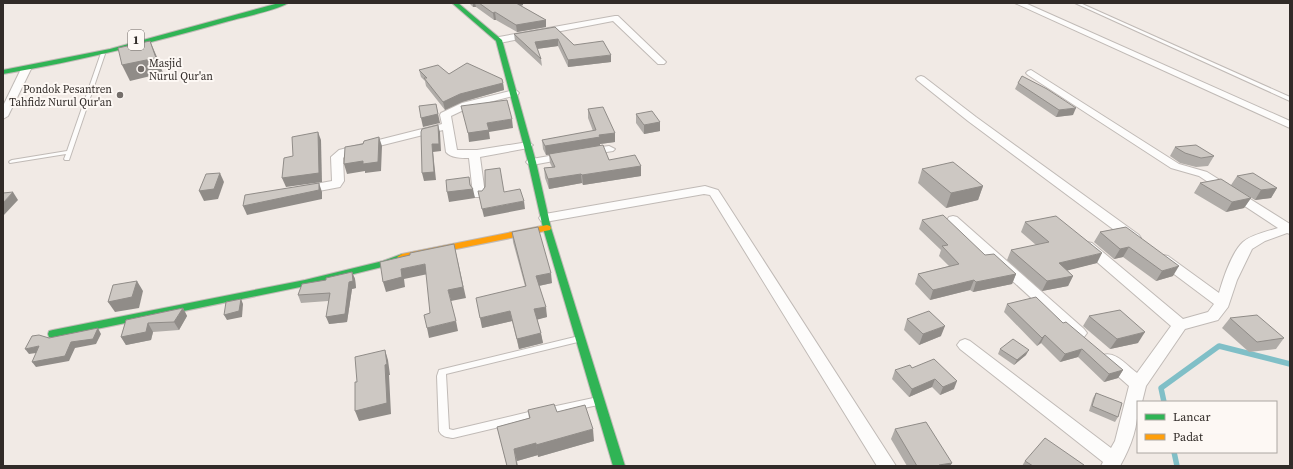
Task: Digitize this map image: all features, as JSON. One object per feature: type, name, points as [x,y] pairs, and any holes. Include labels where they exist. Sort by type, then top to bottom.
[{"type":"main road","name":"1","points":[[3,66],[104,48],[266,3]]},
{"type":"main road","name":"1","points":[[3,72],[103,54],[153,42],[285,3]]},
{"type":"main road","points":[[455,3],[499,40],[528,145],[546,223],[600,401],[618,466]]},
{"type":"main road","points":[[53,334],[291,286],[386,263],[404,256],[546,223]]},
{"type":"street","points":[[1019,3],[1290,125]]},
{"type":"street","points":[[499,40],[615,18],[661,62]]},
{"type":"street","points":[[3,116],[26,69]]},
{"type":"street","points":[[1031,73],[1174,166],[1203,174],[1290,229]]},
{"type":"street","points":[[921,79],[978,124],[1223,303]]},
{"type":"street","points":[[514,93],[469,104],[445,115],[452,152],[461,155],[474,154],[528,145]]},
{"type":"street","points":[[295,191],[336,184],[338,181],[337,157],[343,152],[448,126]]},
{"type":"street","points":[[532,162],[609,148]]},
{"type":"street","points":[[474,154],[479,194]]},
{"type":"street","points":[[546,223],[706,190],[714,193],[887,466]]},
{"type":"street","points":[[953,220],[1048,307],[1138,384]]},
{"type":"street","points":[[964,345],[1111,463],[1123,443],[1138,384],[1180,325],[1213,316],[1223,303],[1230,280],[1239,259],[1247,246],[1260,238],[1290,229]]},
{"type":"street","points":[[1076,236],[1180,325]]},
{"type":"lane","points":[[1077,3],[1290,99]]},
{"type":"lane","points":[[67,159],[103,54]]},
{"type":"lane","points":[[12,162],[69,152]]},
{"type":"lane","points":[[581,338],[442,372],[444,430],[446,433],[452,434],[600,401]]},
{"type":"building","points":[[479,3],[516,3],[546,20],[516,25],[495,12],[493,13]]},
{"type":"building","points":[[555,27],[574,45],[603,41],[611,55],[568,60],[558,39],[535,42],[541,59],[514,34]]},
{"type":"building","points":[[150,41],[156,58],[122,65],[118,48]]},
{"type":"building","points":[[467,63],[502,79],[503,83],[460,94],[443,102],[424,78],[427,78],[419,70],[438,65],[449,74]]},
{"type":"building","points":[[1022,76],[1047,89],[1076,108],[1059,110],[1018,83]]},
{"type":"building","points":[[507,100],[512,119],[487,123],[489,130],[468,133],[461,106]]},
{"type":"building","points":[[436,104],[438,114],[421,118],[419,106]]},
{"type":"building","points":[[603,107],[615,133],[545,146],[542,140],[596,130],[588,109]]},
{"type":"building","points":[[652,111],[660,122],[644,125],[636,114]]},
{"type":"building","points":[[438,125],[439,144],[432,144],[434,172],[422,173],[422,129]]},
{"type":"building","points":[[318,132],[319,173],[282,178],[284,158],[293,156],[292,137]]},
{"type":"building","points":[[379,137],[378,162],[363,164],[363,161],[344,164],[345,147],[363,144],[364,141]]},
{"type":"building","points":[[603,145],[609,160],[635,155],[641,166],[548,179],[544,168],[555,167],[549,154]]},
{"type":"building","points":[[1196,145],[1214,156],[1201,158],[1185,153],[1175,147]]},
{"type":"building","points":[[953,162],[983,186],[951,193],[922,169]]},
{"type":"building","points":[[500,168],[504,192],[520,189],[524,201],[482,209],[478,191],[482,191],[485,187],[485,170]]},
{"type":"building","points":[[220,173],[214,189],[199,191],[206,174]]},
{"type":"building","points":[[1253,173],[1277,188],[1261,190],[1237,176]]},
{"type":"building","points":[[469,177],[470,185],[473,189],[447,192],[446,180]]},
{"type":"building","points":[[1221,179],[1251,198],[1232,202],[1200,183]]},
{"type":"building","points":[[319,183],[319,190],[243,206],[245,195]]},
{"type":"building","points":[[13,192],[3,203],[3,193]]},
{"type":"building","points":[[943,215],[985,255],[994,254],[1016,274],[976,282],[974,280],[933,290],[918,274],[959,264],[942,246],[948,245],[922,220]]},
{"type":"building","points":[[1056,216],[1102,253],[1059,263],[1073,276],[1047,281],[1011,250],[1049,242],[1025,222]]},
{"type":"building","points":[[538,227],[551,273],[536,276],[546,307],[534,309],[541,333],[517,339],[510,311],[480,318],[476,298],[526,286],[512,232]]},
{"type":"building","points":[[1126,227],[1179,266],[1162,271],[1129,247],[1120,249],[1100,232]]},
{"type":"building","points":[[454,244],[463,287],[448,290],[456,321],[427,328],[424,315],[430,313],[425,264],[401,269],[402,277],[383,282],[380,262],[410,255],[410,253]]},
{"type":"building","points":[[352,272],[353,281],[349,282],[345,314],[326,317],[330,293],[298,295],[302,284],[326,280],[326,278]]},
{"type":"building","points":[[137,281],[132,297],[108,302],[113,285]]},
{"type":"building","points":[[1036,297],[1063,323],[1066,322],[1123,370],[1109,374],[1082,349],[1065,354],[1045,335],[1042,338],[1007,304]]},
{"type":"building","points":[[241,299],[239,311],[224,315],[226,302]]},
{"type":"building","points":[[183,308],[174,322],[148,323],[146,332],[121,337],[126,320]]},
{"type":"building","points":[[1120,310],[1145,332],[1117,339],[1089,316]]},
{"type":"building","points":[[929,311],[945,326],[923,334],[907,319]]},
{"type":"building","points":[[1257,315],[1284,338],[1257,342],[1230,318]]},
{"type":"building","points":[[98,328],[93,339],[71,342],[65,356],[32,362],[39,346],[25,349],[32,336],[39,335],[49,338]]},
{"type":"building","points":[[1013,339],[1029,350],[1017,360],[1000,349]]},
{"type":"building","points":[[385,350],[387,364],[385,365],[387,403],[355,411],[355,382],[357,382],[355,357]]},
{"type":"building","points":[[934,359],[957,381],[943,387],[935,379],[912,389],[895,370],[910,365],[912,368]]},
{"type":"building","points":[[1096,393],[1122,403],[1118,417],[1092,406]]},
{"type":"building","points":[[554,404],[557,412],[585,405],[593,429],[536,445],[536,443],[514,449],[517,466],[507,466],[497,427],[530,418],[528,410]]},
{"type":"building","points":[[926,422],[952,463],[939,466],[917,466],[895,429]]},
{"type":"building","points":[[1045,438],[1084,465],[1033,466],[1025,461]]},
{"type":"waterway","points":[[1164,401],[1161,388],[1219,346],[1290,364]]},
{"type":"waterway","points":[[1174,453],[1177,466]]},
{"type":"traffic: fast","points":[[3,72],[110,51],[285,3]]},
{"type":"traffic: fast","points":[[455,3],[499,40],[532,162],[547,228],[619,466]]},
{"type":"traffic: fast","points":[[53,334],[305,283],[386,263],[402,257]]},
{"type":"traffic: slow","points":[[402,257],[547,228]]},
{"type":"place","name":"Masjid Nurul Qur'an","points":[[141,69]]},
{"type":"place","name":"Pondok Pesantren Tahfidz Nurul Qur'an","points":[[120,95]]}]
